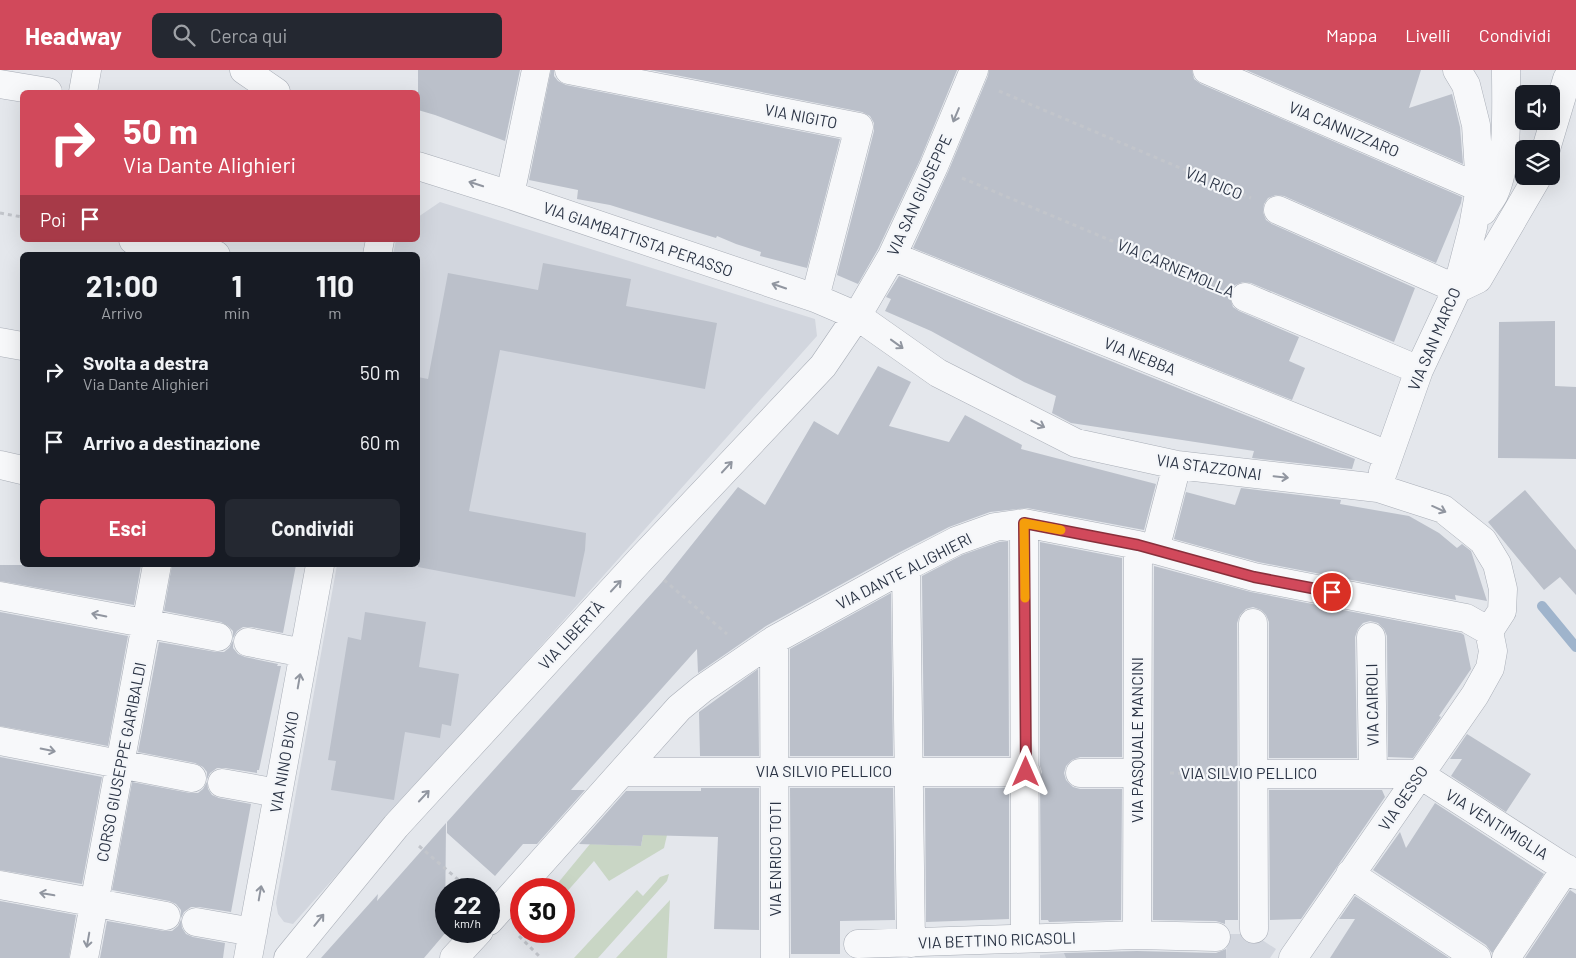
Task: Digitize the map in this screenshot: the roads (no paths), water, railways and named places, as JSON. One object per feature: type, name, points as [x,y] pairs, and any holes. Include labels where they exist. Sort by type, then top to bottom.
[{"type":"street","points":[[83,90],[87,70]]},
{"type":"street","points":[[510,195],[536,70]]},
{"type":"street","name":"VIA NIGITO","points":[[570,70],[859,127],[815,298]]},
{"type":"street","name":"VIA CANNIZZARO","points":[[1207,70],[1480,188]]},
{"type":"street","points":[[1457,70],[1466,85],[1476,125]]},
{"type":"street","points":[[1475,70],[1482,90],[1476,125]]},
{"type":"street","points":[[1473,227],[1494,194],[1502,165],[1506,129],[1506,70]]},
{"type":"street","points":[[1549,140],[1567,79],[1572,70]]},
{"type":"street","name":"VIA SAN GIUSEPPE","points":[[858,316],[892,256],[934,166],[972,75]]},
{"type":"street","points":[[248,77],[272,90]]},
{"type":"street","points":[[0,84],[36,90]]},
{"type":"street","name":"VIA SAN MARCO","points":[[1378,488],[1419,370],[1457,289],[1473,227],[1480,188],[1476,125]]},
{"type":"street","name":"VIA GIAMBATTISTA PERASSO","points":[[420,167],[815,298],[858,316]]},
{"type":"street","points":[[1278,210],[1457,289],[1478,279],[1533,185]]},
{"type":"street","points":[[144,242],[199,252]]},
{"type":"street","name":"VIA NEBBA","points":[[892,256],[1388,455]]},
{"type":"street","name":"VIA CARNEMOLLA","points":[[1245,297],[1419,370]]},
{"type":"street","name":"VIA STAZZONAI","points":[[858,316],[938,373],[1076,442],[1177,465],[1378,488],[1443,509],[1483,541],[1497,564],[1503,588],[1502,611],[1490,631]]},
{"type":"street","name":"VIA LIBERTÀ","points":[[288,958],[396,826],[640,560],[823,366],[858,316]]},
{"type":"street","points":[[0,342],[20,346]]},
{"type":"street","points":[[0,465],[20,470]]},
{"type":"street","name":"VIA PASQUALE MANCINI","points":[[1137,935],[1137,773],[1146,547],[1177,465]]},
{"type":"street","points":[[1024,523],[1025,938]]},
{"type":"street","name":"VIA DANTE ALIGHIERI","points":[[500,909],[679,708],[702,689],[774,640],[906,567],[956,541],[995,527],[1024,523],[1146,547],[1254,577],[1466,618],[1490,631]]},
{"type":"street","name":"CORSO GIUSEPPE GARIBALDI","points":[[84,958],[157,567]]},
{"type":"street","name":"VIA NINO BIXIO","points":[[248,958],[320,567]]},
{"type":"street","points":[[906,567],[911,943]]},
{"type":"street","points":[[0,596],[218,637]]},
{"type":"street","points":[[1253,623],[1254,929]]},
{"type":"street","name":"VIA GESSO","points":[[1292,958],[1475,694],[1490,668],[1493,651],[1490,631]]},
{"type":"street","name":"VIA CAIROLI","points":[[1371,637],[1373,773]]},
{"type":"street","name":"VIA ENRICO TOTI","points":[[774,640],[775,958]]},
{"type":"street","points":[[248,642],[304,653]]},
{"type":"street","points":[[0,741],[192,778]]},
{"type":"street","name":"VIA SILVIO PELLICO","points":[[623,772],[1026,772]]},
{"type":"street","points":[[1080,773],[1137,773]]},
{"type":"street","name":"VIA SILVIO PELLICO","points":[[1253,774],[1418,774]]},
{"type":"street","name":"VIA VENTIMIGLIA","points":[[1418,774],[1571,871]]},
{"type":"street","points":[[222,783],[278,793]]},
{"type":"street","points":[[1506,958],[1571,871]]},
{"type":"street","points":[[1350,874],[1477,958]]},
{"type":"street","points":[[0,885],[166,916]]},
{"type":"street","points":[[196,922],[253,932]]},
{"type":"street","name":"VIA BETTINO RICASOLI","points":[[858,944],[1137,935],[1216,937]]},
{"type":"street","points":[[454,958],[468,943]]},
{"type":"waterway","points":[[1542,606],[1576,647]]}]
